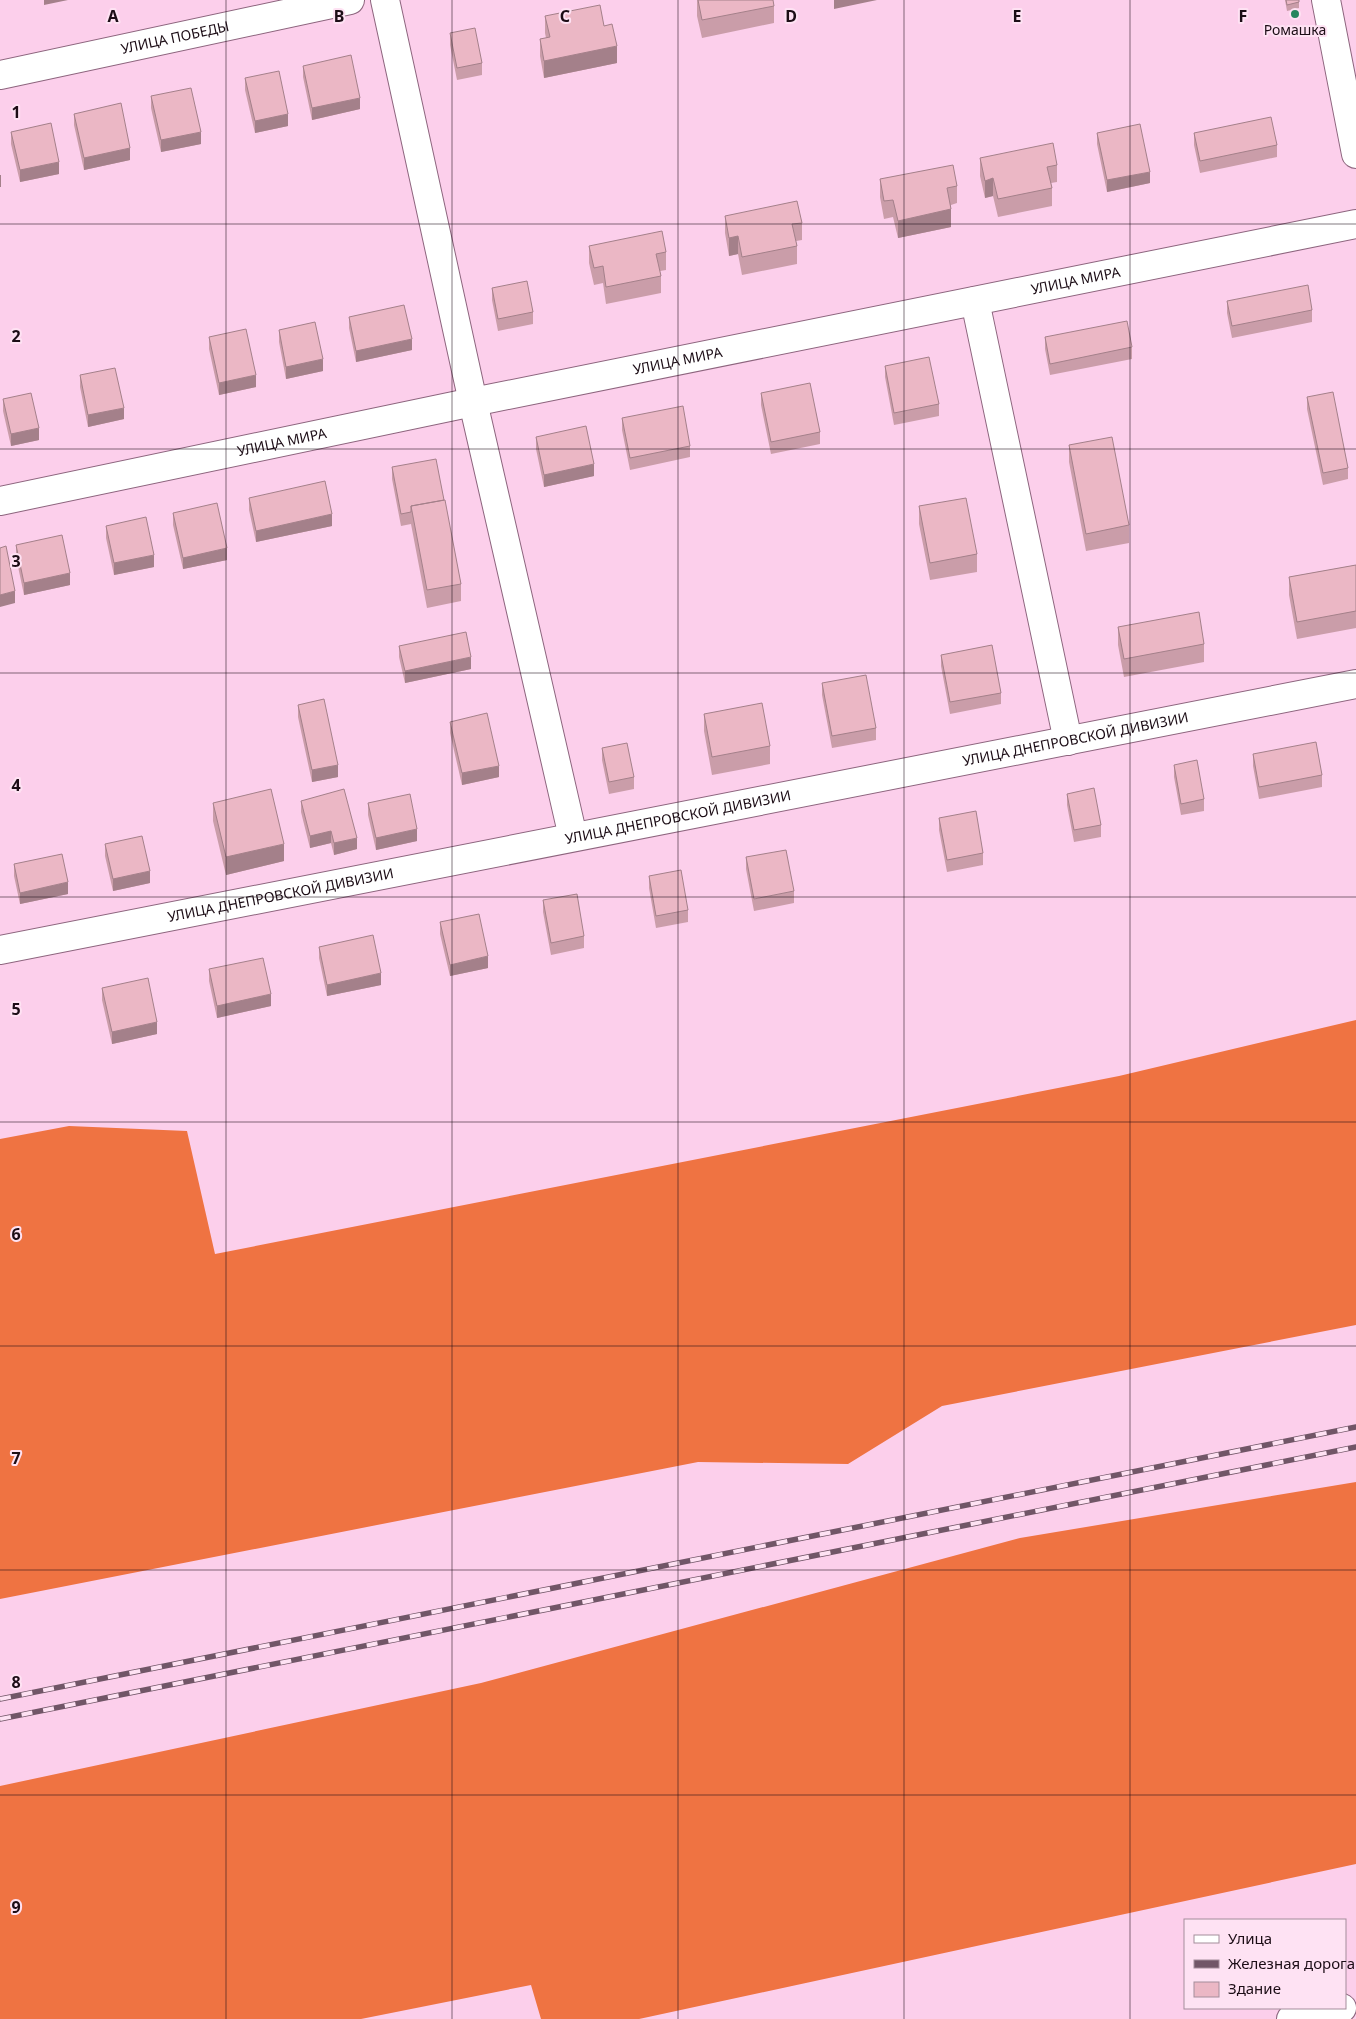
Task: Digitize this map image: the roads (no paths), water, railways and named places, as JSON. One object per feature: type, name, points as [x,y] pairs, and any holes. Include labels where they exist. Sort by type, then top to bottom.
[{"type":"street","name":"УЛИЦА ПОБЕДЫ","points":[[0,75],[350,0]]},
{"type":"street","points":[[385,0],[473,402],[572,837]]},
{"type":"street","points":[[1326,0],[1356,154]]},
{"type":"street","name":"УЛИЦА МИРА","points":[[0,501],[473,402],[1356,224]]},
{"type":"street","points":[[975,301],[1068,741]]},
{"type":"street","name":"УЛИЦА ДНЕПРОВСКОЙ ДИВИЗИИ","points":[[0,950],[1356,684]]},
{"type":"street","points":[[1291,2019],[1334,2009]]},
{"type":"railway","points":[[0,1699],[1356,1427]]},
{"type":"railway","points":[[0,1719],[1356,1447]]},
{"type":"place","name":"Ромашка","points":[[1295,14]]}]
